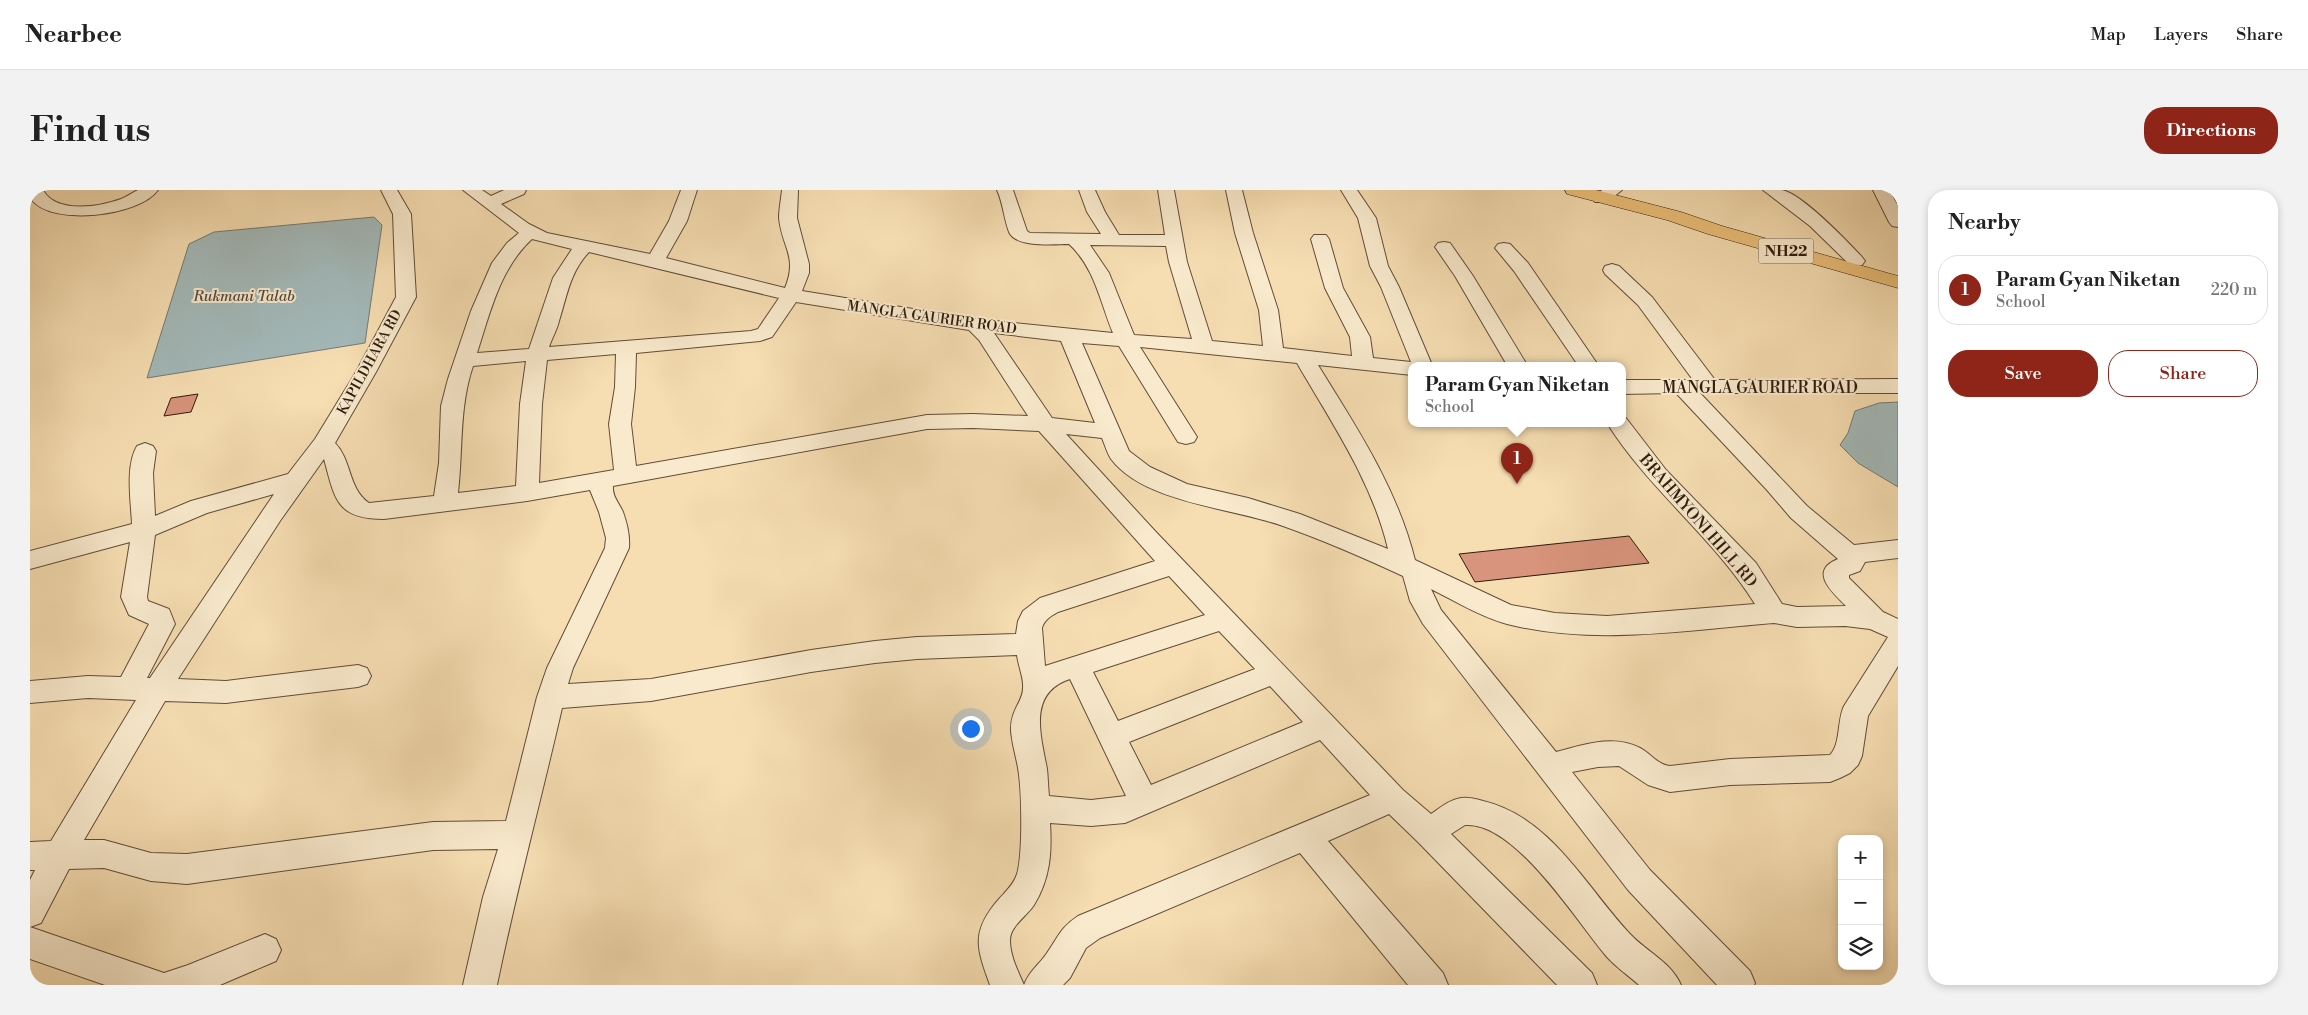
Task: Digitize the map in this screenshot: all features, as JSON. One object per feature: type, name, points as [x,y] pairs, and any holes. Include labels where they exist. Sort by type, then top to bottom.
[{"type":"main road","points":[[1574,190],[1608,194],[1674,216]]},
{"type":"main road","name":"NH22","points":[[1674,216],[1714,221],[1898,273]]},
{"type":"main road","name":"NH22","points":[[1674,216],[1715,230],[1898,282]]},
{"type":"street","points":[[35,190],[37,198],[44,203],[65,210],[84,211],[96,211],[125,204],[150,190]]},
{"type":"street","name":"KAPILDHARA RD","points":[[30,912],[60,854],[155,691],[295,480],[323,444],[366,372],[406,297],[402,214],[389,190]]},
{"type":"street","name":"MANGLA GAURIER ROAD","points":[[471,190],[530,232],[791,295],[975,325],[1069,336],[1204,346],[1408,369]]},
{"type":"street","points":[[490,203],[518,190]]},
{"type":"street","points":[[655,261],[678,221],[689,190]]},
{"type":"street","points":[[465,360],[765,333],[791,295],[800,272],[800,264],[789,226],[790,190]]},
{"type":"street","points":[[1005,190],[1013,208],[1020,236],[1040,240],[1074,238],[1174,241]]},
{"type":"street","points":[[1087,190],[1096,212],[1113,239]]},
{"type":"street","points":[[1166,190],[1178,262],[1204,346]]},
{"type":"street","points":[[1234,190],[1270,317],[1274,338],[1273,353]]},
{"type":"street","points":[[1350,190],[1367,218],[1368,231],[1377,253],[1379,266],[1390,287],[1421,362]]},
{"type":"street","points":[[1771,190],[1796,206],[1830,234],[1856,261]]},
{"type":"street","points":[[1881,190],[1898,222]]},
{"type":"street","points":[[446,503],[452,406],[465,360],[481,311],[501,263],[513,247],[530,232]]},
{"type":"street","points":[[1074,238],[1084,246],[1098,269],[1125,340],[1186,437]]},
{"type":"street","points":[[1320,239],[1337,297],[1360,337],[1363,364]]},
{"type":"street","points":[[527,493],[532,403],[538,353],[551,318],[562,276],[572,258],[585,246]]},
{"type":"street","points":[[1444,247],[1515,362]]},
{"type":"street","points":[[1504,248],[1521,267],[1586,362]]},
{"type":"street","points":[[1612,270],[1645,301],[1710,387]]},
{"type":"street","points":[[975,325],[986,336],[1044,423],[1173,565],[1393,800],[1428,832],[1580,985]]},
{"type":"street","points":[[1069,336],[1120,455],[1128,463],[1166,486],[1207,498],[1248,506],[1283,517],[1454,587],[1507,614],[1555,624],[1607,626],[1774,612],[1797,618],[1845,616],[1874,619],[1898,630]]},
{"type":"street","points":[[480,985],[500,897],[518,835],[551,697],[560,668],[617,548],[618,538],[611,512],[601,492],[614,477],[625,387],[626,347]]},
{"type":"street","points":[[1304,358],[1380,490],[1398,542],[1424,606],[1639,880],[1738,983]]},
{"type":"street","name":"MANGLA GAURIER ROAD","points":[[1626,387],[1898,386]]},
{"type":"street","points":[[1682,387],[1775,484],[1799,512],[1848,555],[1853,562],[1836,570],[1835,574],[1838,580],[1874,619]]},
{"type":"street","points":[[323,444],[334,455],[344,492],[352,503],[364,511],[384,511],[527,493],[912,424],[952,420],[1044,423],[1110,432]]},
{"type":"street","name":"BRAHMYONI HILL RD","points":[[1621,427],[1658,476],[1747,570],[1774,612]]},
{"type":"street","points":[[128,689],[162,624],[160,616],[138,608],[135,604],[136,582],[144,530],[142,474],[145,451]]},
{"type":"street","points":[[30,560],[144,530],[199,507],[295,480]]},
{"type":"street","points":[[1848,555],[1898,549]]},
{"type":"street","points":[[1037,689],[1029,644],[1031,620],[1038,612],[1049,605],[1173,565]]},
{"type":"street","points":[[1007,985],[997,960],[994,940],[997,925],[1022,896],[1032,877],[1036,845],[1032,771],[1025,732],[1025,715],[1037,689],[1045,678],[1077,666],[1224,619]]},
{"type":"street","points":[[1548,766],[1590,757],[1618,754],[1627,755],[1654,773],[1668,779],[1708,776],[1728,772],[1830,769],[1840,764],[1848,756],[1854,714],[1898,643]]},
{"type":"street","points":[[551,697],[651,690],[811,661],[875,652],[917,648],[1029,644]]},
{"type":"street","points":[[1077,666],[1144,802]]},
{"type":"street","points":[[1111,736],[1275,673]]},
{"type":"street","points":[[30,692],[72,688],[155,691],[245,691],[358,676]]},
{"type":"street","points":[[1034,807],[1077,814],[1105,814],[1125,810],[1324,726]]},
{"type":"street","points":[[1040,985],[1058,966],[1075,937],[1089,927],[1393,800]]},
{"type":"street","points":[[1428,832],[1459,812],[1468,810],[1489,816],[1519,831],[1544,854],[1620,947],[1664,985]]},
{"type":"street","points":[[30,856],[104,854],[135,861],[151,867],[187,869],[433,836],[518,835]]},
{"type":"street","points":[[1305,836],[1431,985]]},
{"type":"street","points":[[30,943],[152,985]]},
{"type":"street","points":[[175,985],[188,982],[266,950]]},
{"type":"water","name":"Rukmani Talab","points":[[374,217],[382,225],[365,343],[147,378],[189,244],[214,232]]},
{"type":"water","points":[[1898,402],[1898,487],[1858,463],[1840,445],[1848,433],[1855,411],[1879,403]]},
{"type":"building","points":[[198,394],[191,412],[164,416],[171,398]]},
{"type":"building","points":[[1629,536],[1649,563],[1475,582],[1459,554]]},
{"type":"place","name":"Param Gyan Niketan","points":[[1517,484]]}]
